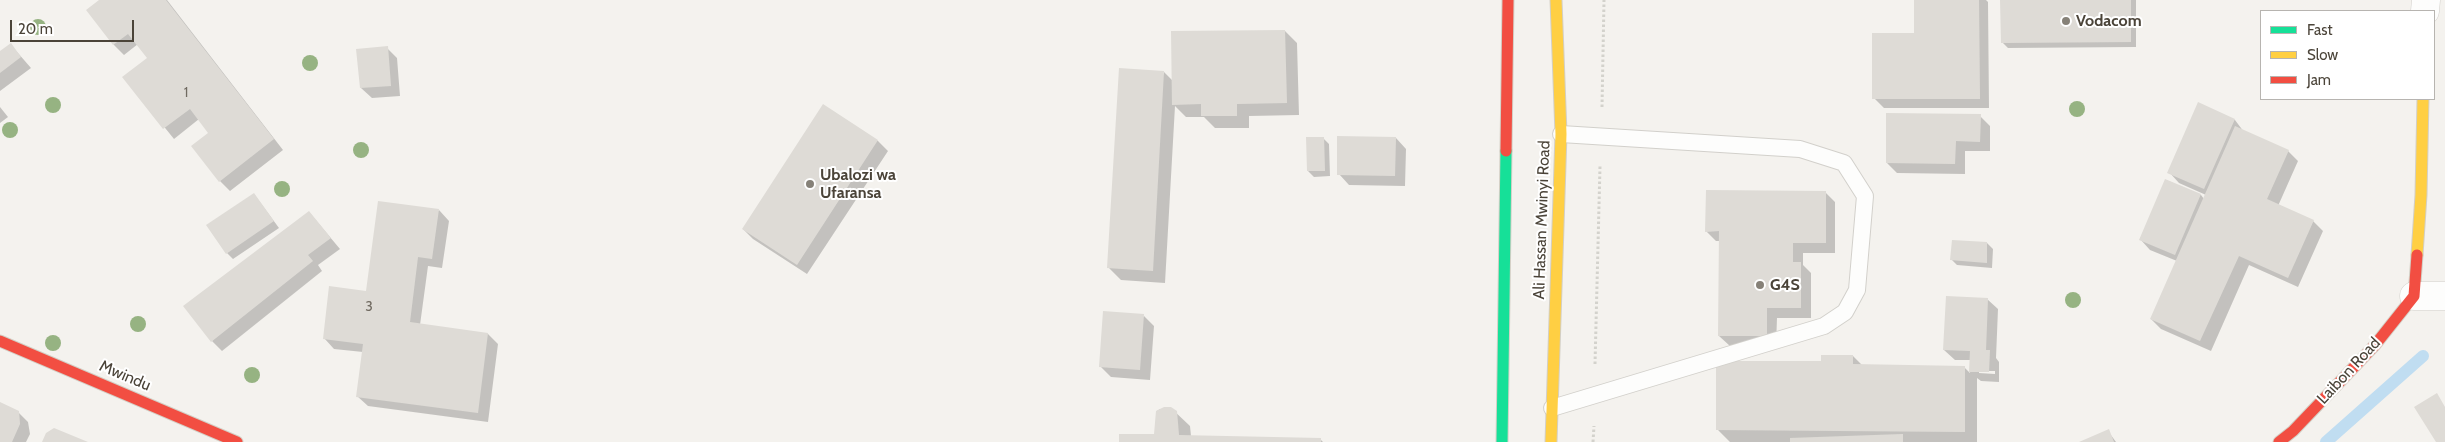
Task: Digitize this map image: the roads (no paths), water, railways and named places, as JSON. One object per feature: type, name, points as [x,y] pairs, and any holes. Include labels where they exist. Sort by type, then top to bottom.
[{"type":"main road","points":[[1502,442],[1508,0]]},
{"type":"main road","name":"Ali Hassan Mwinyi Road","points":[[1551,442],[1561,134],[1556,0]]},
{"type":"main road","points":[[2414,296],[2421,195],[2424,100]]},
{"type":"main road","name":"Laibon Road","points":[[2279,442],[2294,431],[2375,345],[2414,296]]},
{"type":"main road","name":"Mwindu","points":[[0,341],[237,442]]},
{"type":"street","points":[[2414,296],[2445,296]]},
{"type":"lane","points":[[1552,408],[1824,326],[1845,312],[1857,290],[1865,196],[1844,163],[1800,149],[1561,134]]},
{"type":"waterway","points":[[2326,442],[2423,356]]},
{"type":"place","name":"Vodacom","points":[[2066,21]]},
{"type":"place","name":"Ubalozi wa Ufaransa","points":[[810,184]]},
{"type":"place","name":"G4S","points":[[1760,285]]}]
